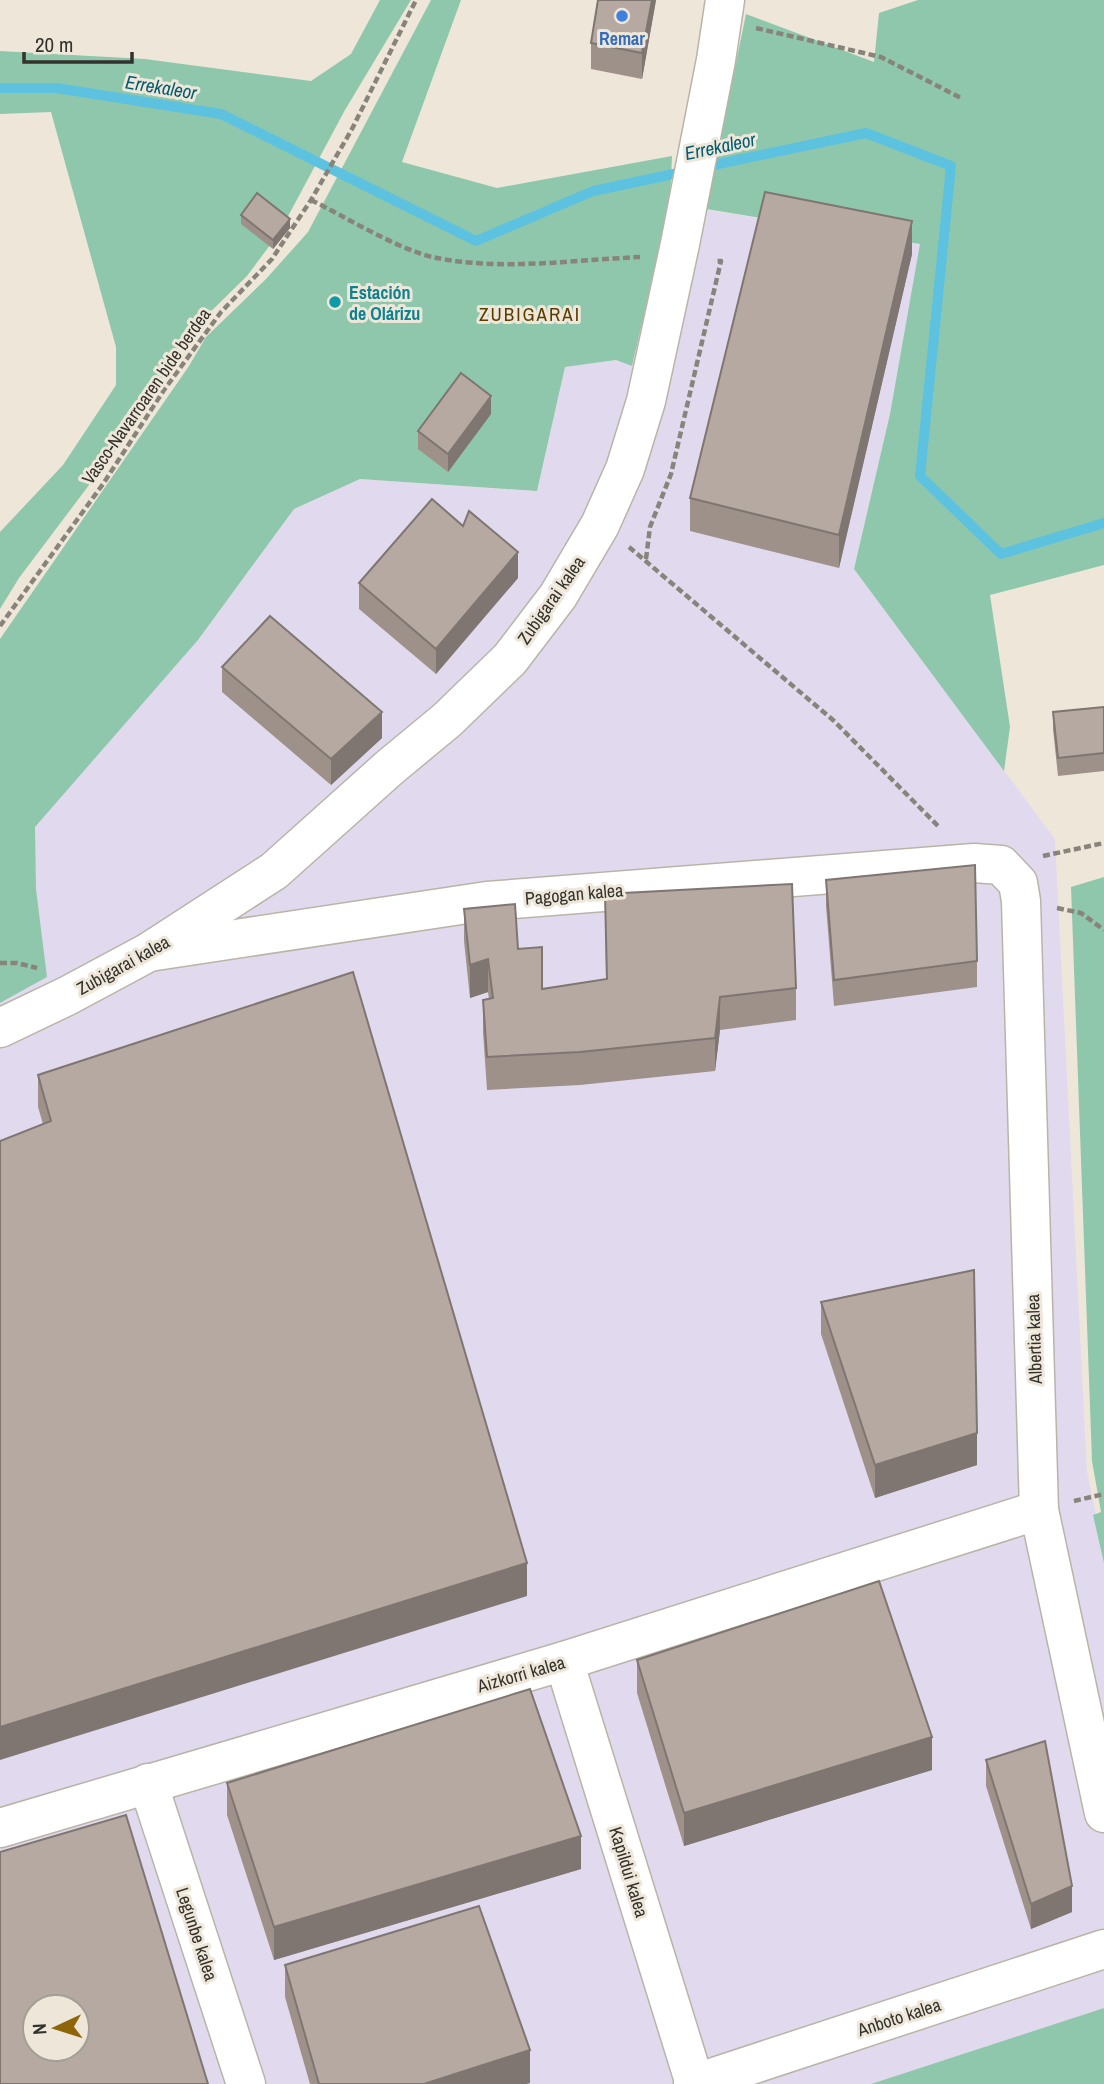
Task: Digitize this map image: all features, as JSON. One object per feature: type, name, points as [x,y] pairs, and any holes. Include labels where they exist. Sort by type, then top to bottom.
[{"type":"street","name":"Zubigarai kalea","points":[[0,1028],[149,952],[274,871],[388,768],[447,720],[510,659],[558,596],[600,525],[625,469],[646,401],[677,265],[723,10]]},
{"type":"street","name":"Albertia kalea","points":[[987,864],[1018,883],[1021,901],[1039,1510],[1104,1813]]},
{"type":"street","name":"Pagogan kalea","points":[[149,952],[487,901],[987,864]]},
{"type":"street","name":"Aizkorri kalea","points":[[0,1828],[564,1661],[1039,1510]]},
{"type":"street","name":"Kapildui kalea","points":[[564,1661],[694,2084]]},
{"type":"street","name":"Legunbe kalea","points":[[148,1783],[246,2084]]},
{"type":"street","name":"Anboto kalea","points":[[694,2084],[1104,1949]]},
{"type":"path","name":"Vasco-Navarroaren bide berdea","points":[[0,626],[103,484],[164,390],[221,312],[272,259],[352,130],[416,0]]},
{"type":"path","points":[[723,10],[881,57],[963,99]]},
{"type":"path","points":[[311,200],[401,245],[435,257],[498,265],[648,256],[677,265]]},
{"type":"path","points":[[600,525],[646,559],[833,720],[987,864],[1104,842]]},
{"type":"path","points":[[1021,901],[1081,913],[1104,930]]},
{"type":"shaded area","points":[[670,204],[921,244],[890,414],[854,569],[1055,839],[1087,1472],[1104,1552],[1104,2008],[871,2084],[0,2084],[0,1003],[47,977],[36,889],[34,827],[198,640],[294,509],[360,479],[537,491],[565,367],[616,360],[632,366]]},
{"type":"green space","points":[[380,0],[411,0],[345,110],[279,233],[247,276],[195,327],[132,428],[19,578],[0,609],[0,532],[63,465],[116,385],[116,347],[51,112],[0,114],[0,51],[145,59],[311,81],[351,54]]},
{"type":"green space","points":[[431,0],[461,0],[402,162],[497,188],[672,156],[670,204],[632,366],[616,360],[565,367],[537,491],[360,479],[294,509],[198,640],[35,827],[36,889],[47,977],[0,1003],[0,639],[189,366],[206,337],[266,279],[308,232]]},
{"type":"green space","points":[[918,0],[1104,0],[1104,565],[990,595],[1010,727],[1004,771],[854,569],[890,414],[920,244],[706,209],[746,14],[874,62],[879,13]]},
{"type":"green space","points":[[1104,877],[1104,1563],[1093,1515],[1101,1512],[1092,1461],[1071,887]]},
{"type":"green space","points":[[1104,2008],[1104,2084],[871,2084]]},
{"type":"building","points":[[598,0],[652,0],[642,53],[591,43]]},
{"type":"building","points":[[765,192],[912,221],[839,535],[690,498]]},
{"type":"building","points":[[257,193],[290,219],[273,240],[241,215]]},
{"type":"building","points":[[461,373],[491,396],[448,454],[418,431]]},
{"type":"building","points":[[432,499],[463,526],[469,511],[518,552],[436,649],[359,583]]},
{"type":"building","points":[[270,616],[382,712],[331,759],[222,667]]},
{"type":"building","points":[[1104,707],[1104,753],[1058,758],[1053,712]]},
{"type":"building","points":[[975,865],[977,961],[834,980],[826,880]]},
{"type":"building","points":[[792,884],[796,988],[720,997],[715,1038],[580,1052],[487,1057],[483,1000],[493,998],[488,959],[470,965],[464,909],[515,904],[518,949],[542,947],[542,989],[607,979],[605,894]]},
{"type":"building","points":[[353,972],[527,1563],[0,1727],[0,1141],[51,1121],[38,1075]]},
{"type":"building","points":[[974,1270],[977,1433],[875,1465],[821,1302]]},
{"type":"building","points":[[879,1581],[932,1737],[684,1813],[637,1660]]},
{"type":"building","points":[[530,1689],[581,1836],[274,1927],[227,1783]]},
{"type":"building","points":[[1045,1741],[1072,1886],[1031,1904],[986,1760]]},
{"type":"building","points":[[126,1815],[208,2084],[0,2084],[0,1852]]},
{"type":"building","points":[[479,1906],[530,2050],[424,2084],[319,2084],[285,1965]]},
{"type":"waterway","name":"Errekaleor","points":[[0,88],[56,88],[221,114],[476,241],[593,191],[688,171]]},
{"type":"waterway","name":"Errekaleor","points":[[704,167],[866,133],[951,166],[920,476],[1001,554],[1104,523]]},
{"type":"place","name":"Remar","points":[[622,16]]},
{"type":"place","name":"Estación de Olárizu","points":[[335,302]]},
{"type":"district","name":"ZUBIGARAI","points":[[530,314]]}]
